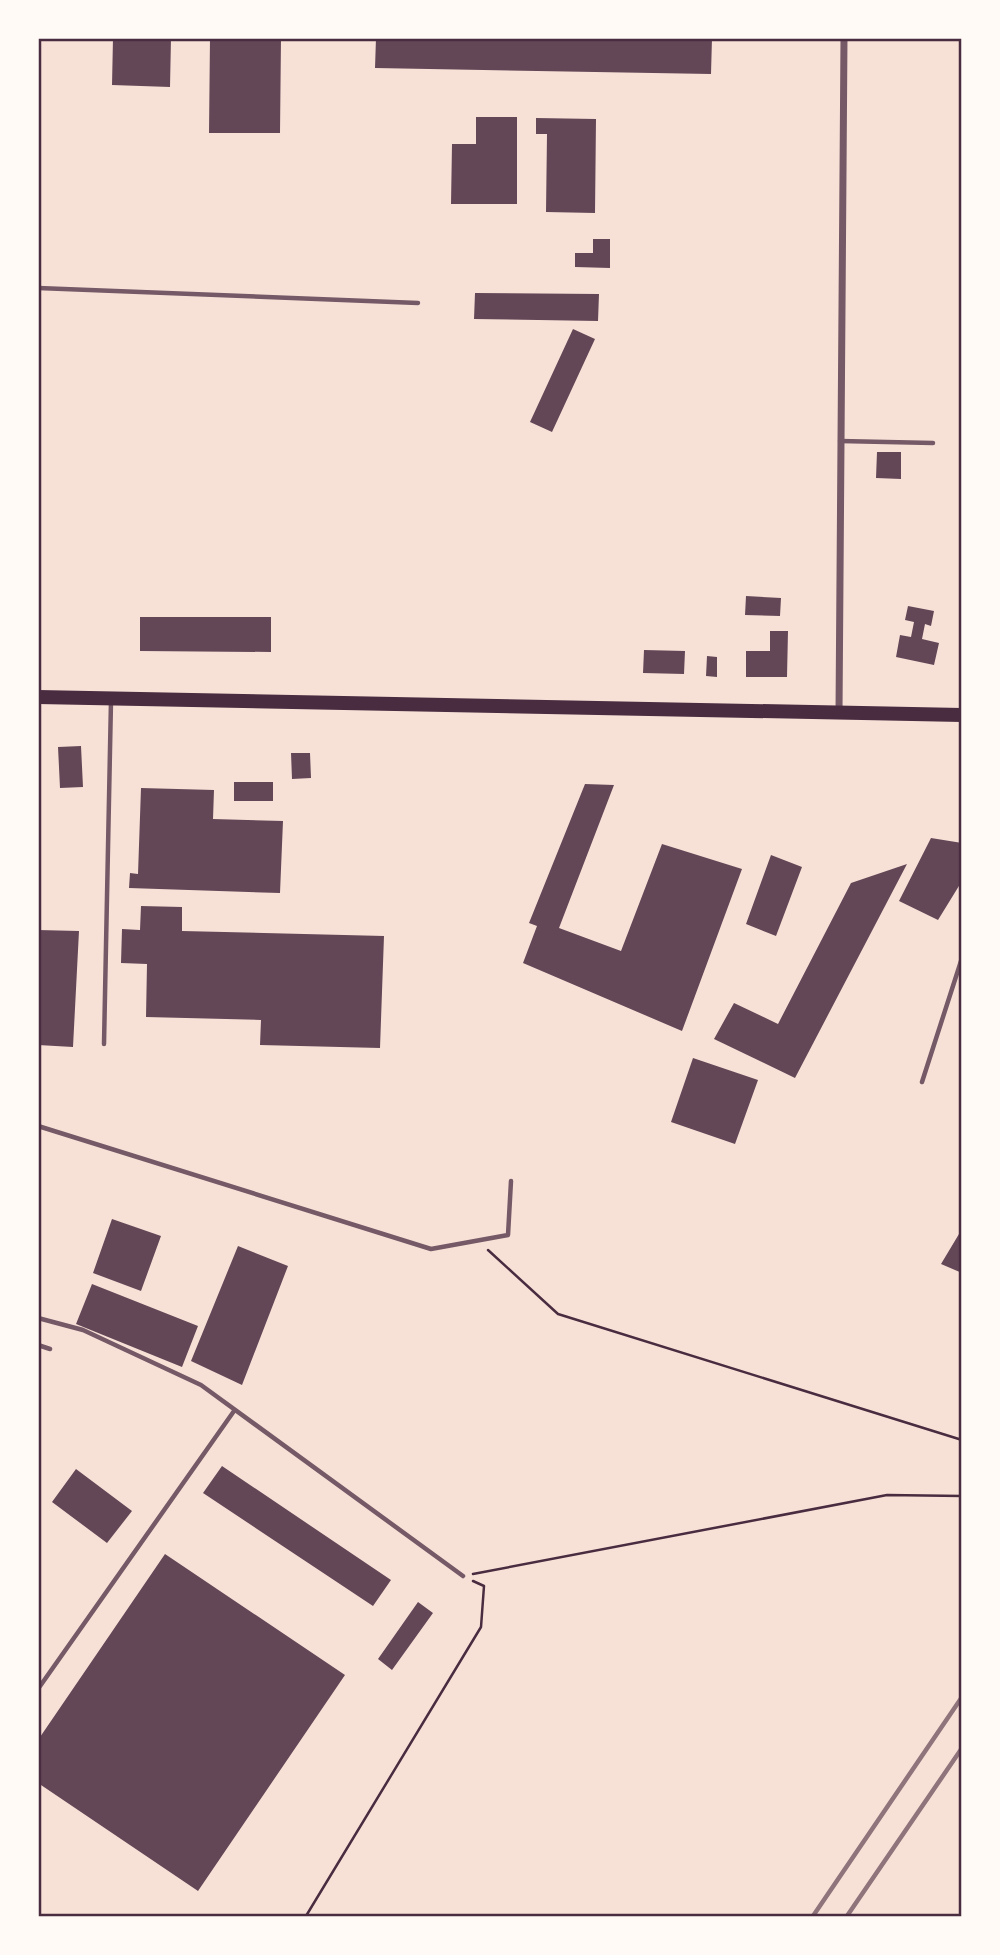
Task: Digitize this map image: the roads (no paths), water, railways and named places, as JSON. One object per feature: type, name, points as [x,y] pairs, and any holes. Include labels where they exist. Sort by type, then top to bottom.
[{"type":"main road","points":[[38,697],[961,715]]},
{"type":"street","points":[[839,712],[844,38]]},
{"type":"lane","points":[[38,288],[418,303]]},
{"type":"lane","points":[[840,441],[898,445],[933,443]]},
{"type":"lane","points":[[104,1044],[111,700]]},
{"type":"lane","points":[[922,1082],[961,958]]},
{"type":"lane","points":[[38,1126],[431,1249],[509,1235],[511,1181]]},
{"type":"lane","points":[[38,1318],[83,1330],[201,1385],[234,1412],[463,1576]]},
{"type":"lane","points":[[38,1345],[50,1349]]},
{"type":"lane","points":[[38,1689],[234,1412]]},
{"type":"railway","points":[[813,1916],[962,1697]]},
{"type":"railway","points":[[847,1916],[962,1748]]}]
